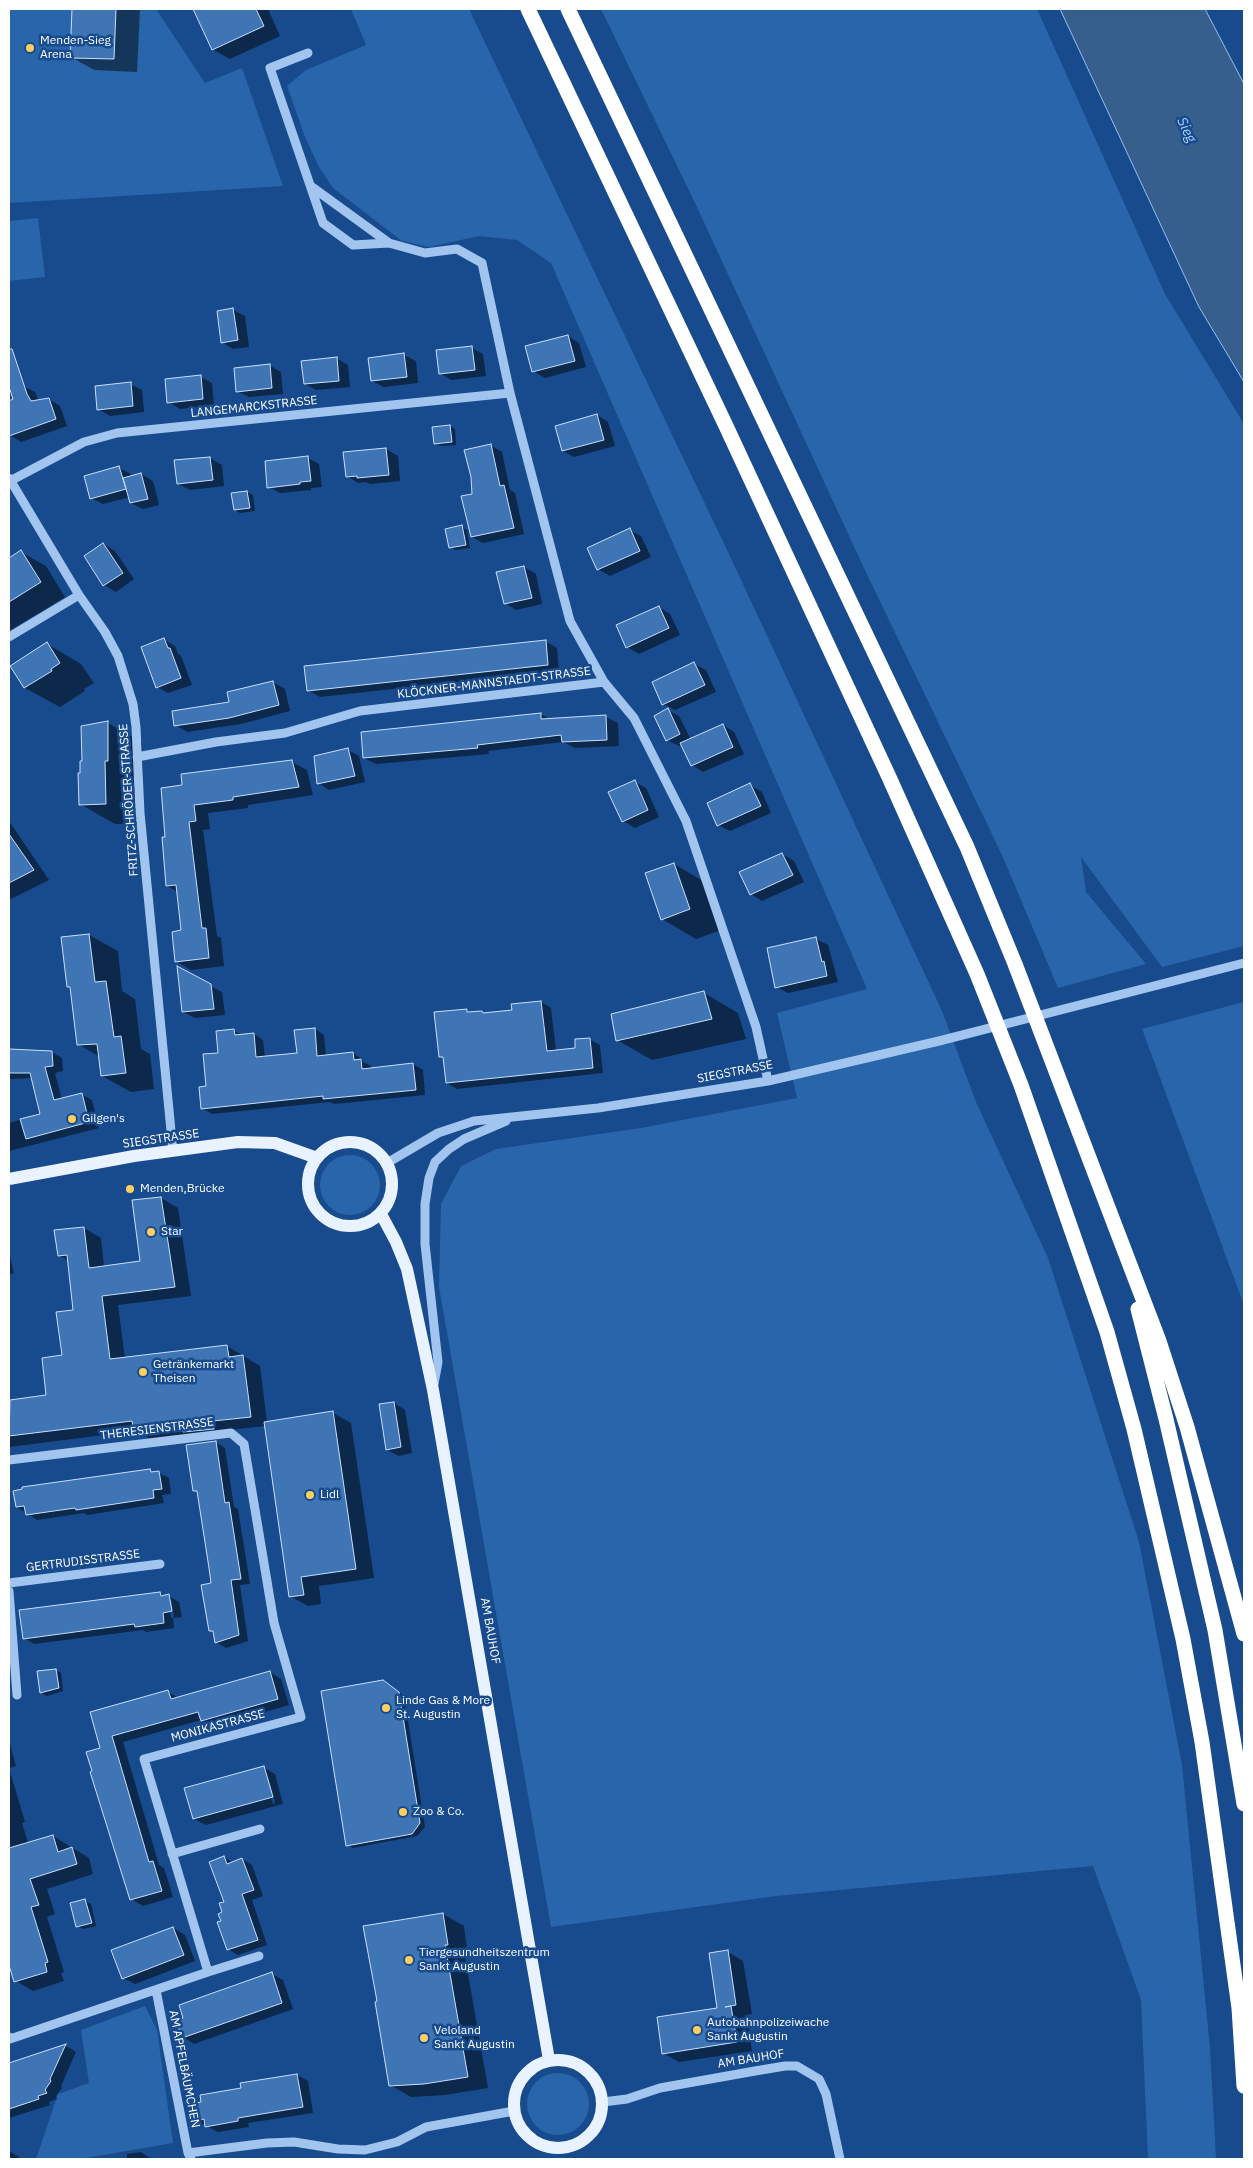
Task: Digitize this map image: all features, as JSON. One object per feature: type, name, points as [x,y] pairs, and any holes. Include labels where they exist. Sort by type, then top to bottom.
[{"type":"highway","points":[[528,9],[856,704],[978,974],[1021,1085],[1107,1332],[1134,1429],[1183,1639],[1202,1742],[1218,1846],[1239,2008],[1244,2086]]},
{"type":"highway","points":[[568,9],[913,732],[966,847],[1015,964],[1159,1341],[1187,1426],[1244,1634]]},
{"type":"highway","points":[[1106,1204],[1139,1312],[1209,1601],[1235,1738],[1244,1804]]},
{"type":"main road","name":"SIEGSTRASSE","points":[[9,1179],[103,1162],[238,1142],[275,1144],[317,1158]]},
{"type":"main road","points":[[353,1142],[366,1145],[378,1152],[387,1162],[392,1175],[393,1189],[389,1202],[381,1214],[371,1222],[352,1226],[333,1223],[314,1206],[309,1194],[308,1182],[311,1169],[317,1158],[327,1149],[339,1143],[353,1142]]},
{"type":"main road","name":"AM BAUHOF","points":[[381,1214],[396,1242],[407,1269],[433,1390],[549,2060]]},
{"type":"main road","points":[[549,2060],[564,2060],[579,2064],[591,2074],[599,2087],[603,2102],[601,2115],[593,2132],[567,2154],[538,2144],[526,2136],[518,2125],[514,2111],[514,2098],[518,2084],[526,2073],[536,2065],[549,2060]]},
{"type":"street","points":[[308,54],[270,68],[323,223],[353,245],[388,243],[425,253],[457,249],[482,263],[510,393],[570,621],[604,682]]},
{"type":"street","points":[[312,187],[388,243]]},
{"type":"street","name":"LANGEMARCKSTRASSE","points":[[9,480],[84,442],[117,434],[510,393]]},
{"type":"street","name":"FRITZ-SCHRÖDER-STRASSE","points":[[9,480],[118,656],[133,704],[138,757],[139,798],[173,1151]]},
{"type":"street","points":[[9,637],[79,595]]},
{"type":"street","name":"KLÖCKNER-MANNSTAEDT-STRASSE","points":[[138,757],[216,742],[285,733],[360,711],[604,682],[634,718],[686,821],[756,1027],[768,1081]]},
{"type":"street","name":"SIEGSTRASSE","points":[[387,1162],[438,1133],[474,1121],[598,1108],[768,1081],[939,1041],[1244,963]]},
{"type":"street","points":[[433,1390],[438,1362],[425,1244],[425,1204],[428,1178],[436,1162],[449,1149],[464,1139],[514,1118]]},
{"type":"street","name":"THERESIENSTRASSE","points":[[9,1460],[231,1433],[244,1444],[274,1622]]},
{"type":"street","name":"GERTRUDISSTRASSE","points":[[9,1583],[160,1564]]},
{"type":"street","points":[[9,1591],[18,1696]]},
{"type":"street","name":"MONIKASTRASSE","points":[[208,1972],[144,1759],[301,1716],[274,1622]]},
{"type":"street","points":[[172,1854],[260,1829]]},
{"type":"street","points":[[9,2037],[10,2039],[259,1956]]},
{"type":"street","name":"AM APFELBÄUMCHEN","points":[[156,1990],[190,2156],[267,2143],[294,2142],[338,2150],[365,2150],[397,2142],[426,2127],[514,2111]]},
{"type":"street","name":"AM BAUHOF","points":[[603,2102],[627,2099],[660,2088],[770,2068],[797,2066],[819,2079],[826,2094],[840,2159]]},
{"type":"shaded area","points":[[9,9],[156,9],[205,83],[242,68],[283,186],[9,203]]},
{"type":"shaded area","points":[[351,9],[469,9],[728,552],[942,1011],[976,1102],[1048,1258],[1139,1542],[1182,1765],[1210,2048],[1216,2159],[1148,2159],[1141,2000],[1093,1866],[776,1896],[551,1927],[439,1287],[441,1204],[461,1166],[496,1149],[641,1128],[797,1098],[777,1013],[867,989],[551,263],[517,240],[479,236],[429,247],[402,241],[333,188],[319,167],[305,137],[287,86],[306,70],[366,45]]},
{"type":"shaded area","points":[[601,9],[1037,9],[1165,294],[1244,424],[1244,946],[1162,967],[1081,857],[1086,892],[1146,964],[1058,988],[1002,855],[863,566],[696,205]]},
{"type":"shaded area","points":[[38,218],[45,277],[9,281],[9,221]]},
{"type":"shaded area","points":[[1244,1002],[1244,1305],[1142,1029]]},
{"type":"shaded area","points":[[344,1155],[356,1155],[367,1160],[375,1168],[380,1179],[378,1197],[367,1210],[356,1215],[344,1215],[333,1210],[325,1202],[320,1191],[320,1179],[325,1168],[333,1160]]},
{"type":"shaded area","points":[[145,2006],[157,2030],[173,2143],[80,2159],[36,2159],[58,2094],[89,2083],[81,2030]]},
{"type":"shaded area","points":[[558,2073],[570,2076],[580,2082],[586,2092],[589,2104],[586,2116],[580,2126],[570,2132],[558,2135],[546,2132],[536,2126],[530,2116],[527,2104],[530,2092],[536,2082],[546,2076]]},
{"type":"water","name":"Sieg","points":[[1060,9],[1205,9],[1244,84],[1244,382],[1199,307]]},
{"type":"building","points":[[72,9],[116,9],[114,59],[70,58]]},
{"type":"building","points":[[193,9],[256,9],[264,26],[212,50]]},
{"type":"building","points":[[233,308],[238,340],[221,343],[217,311]]},
{"type":"building","points":[[568,335],[575,361],[532,372],[525,346]]},
{"type":"building","points":[[472,346],[475,370],[439,374],[436,350]]},
{"type":"building","points":[[9,349],[12,349],[31,401],[49,398],[56,419],[9,436],[9,401],[13,399],[9,387]]},
{"type":"building","points":[[404,353],[407,377],[371,381],[368,358]]},
{"type":"building","points":[[337,357],[339,381],[304,384],[301,361]]},
{"type":"building","points":[[270,364],[272,388],[236,392],[234,368]]},
{"type":"building","points":[[201,375],[203,399],[167,403],[165,379]]},
{"type":"building","points":[[131,382],[133,406],[97,410],[95,386]]},
{"type":"building","points":[[597,414],[604,440],[562,451],[555,426]]},
{"type":"building","points":[[450,425],[452,442],[434,444],[432,427]]},
{"type":"building","points":[[491,444],[500,486],[504,485],[514,528],[471,537],[461,496],[472,494],[471,477],[464,450]]},
{"type":"building","points":[[386,448],[389,475],[357,478],[357,476],[346,477],[343,452]]},
{"type":"building","points":[[308,456],[311,481],[267,488],[265,461]]},
{"type":"building","points":[[210,457],[213,480],[177,484],[174,460]]},
{"type":"building","points":[[119,466],[126,489],[90,499],[84,476]]},
{"type":"building","points":[[141,473],[148,499],[130,503],[123,478]]},
{"type":"building","points":[[247,491],[250,508],[234,510],[231,493]]},
{"type":"building","points":[[462,525],[466,545],[449,548],[445,529]]},
{"type":"building","points":[[630,528],[640,551],[597,570],[587,548]]},
{"type":"building","points":[[103,543],[123,573],[103,586],[84,556]]},
{"type":"building","points":[[21,550],[41,582],[9,602],[9,558]]},
{"type":"building","points":[[524,566],[532,598],[504,604],[496,572]]},
{"type":"building","points":[[659,606],[669,628],[626,648],[616,625]]},
{"type":"building","points":[[164,638],[168,648],[170,648],[181,678],[156,688],[141,647]]},
{"type":"building","points":[[546,640],[548,665],[307,691],[304,666]]},
{"type":"building","points":[[47,642],[60,663],[51,669],[52,671],[24,688],[10,666]]},
{"type":"building","points":[[694,662],[705,685],[662,705],[652,682]]},
{"type":"building","points":[[273,681],[279,705],[229,718],[174,726],[172,711],[229,702],[227,692]]},
{"type":"building","points":[[668,708],[680,734],[666,741],[654,716]]},
{"type":"building","points":[[541,713],[541,719],[606,715],[607,740],[562,742],[561,735],[477,745],[478,748],[363,758],[361,732]]},
{"type":"building","points":[[108,721],[108,761],[105,761],[106,804],[79,805],[78,773],[80,773],[80,761],[82,761],[81,726]]},
{"type":"building","points":[[723,724],[733,747],[691,766],[680,743]]},
{"type":"building","points":[[348,748],[355,776],[317,784],[314,756]]},
{"type":"building","points":[[292,760],[299,787],[233,797],[233,800],[194,805],[196,821],[189,822],[202,928],[206,928],[209,958],[175,962],[172,932],[181,930],[176,885],[166,886],[161,788],[182,785],[181,774]]},
{"type":"building","points":[[635,780],[648,810],[622,822],[608,792]]},
{"type":"building","points":[[750,783],[761,806],[717,826],[707,803]]},
{"type":"building","points":[[9,834],[34,870],[9,883]]},
{"type":"building","points":[[782,853],[793,875],[750,895],[739,872]]},
{"type":"building","points":[[674,863],[690,909],[661,920],[645,873]]},
{"type":"building","points":[[89,934],[95,982],[106,981],[114,1037],[121,1036],[126,1073],[101,1076],[97,1044],[77,1045],[70,987],[67,987],[61,937]]},
{"type":"building","points":[[816,937],[827,976],[775,988],[767,948]]},
{"type":"building","points":[[177,966],[211,984],[214,1009],[182,1012]]},
{"type":"building","points":[[704,991],[712,1019],[616,1041],[611,1014]]},
{"type":"building","points":[[541,1001],[547,1051],[575,1048],[575,1039],[590,1038],[593,1068],[446,1083],[443,1057],[439,1057],[434,1012],[467,1009],[467,1012],[482,1011],[483,1013],[512,1010],[511,1004]]},
{"type":"building","points":[[315,1028],[317,1056],[353,1052],[354,1060],[361,1059],[362,1069],[413,1063],[416,1090],[323,1099],[323,1096],[201,1109],[199,1087],[206,1086],[203,1054],[218,1053],[216,1031],[234,1029],[235,1035],[254,1033],[256,1057],[297,1053],[294,1030]]},
{"type":"building","points":[[9,1049],[52,1051],[53,1066],[45,1067],[54,1100],[82,1093],[89,1122],[26,1139],[20,1119],[40,1114],[30,1073],[9,1073]]},
{"type":"building","points":[[161,1197],[175,1287],[102,1296],[110,1359],[227,1345],[229,1357],[243,1355],[251,1417],[213,1421],[214,1429],[183,1432],[182,1425],[134,1431],[132,1421],[9,1436],[10,1400],[46,1395],[42,1358],[62,1355],[56,1312],[73,1310],[67,1255],[58,1256],[54,1230],[84,1227],[89,1268],[140,1261],[132,1200]]},
{"type":"building","points":[[394,1402],[401,1447],[386,1450],[379,1404]]},
{"type":"building","name":"Lidl","points":[[333,1411],[356,1569],[301,1577],[304,1595],[289,1597],[264,1422]]},
{"type":"building","points":[[216,1441],[225,1503],[229,1502],[241,1579],[231,1580],[239,1635],[215,1643],[213,1631],[209,1631],[201,1585],[211,1583],[197,1491],[193,1491],[186,1445]]},
{"type":"building","points":[[150,1469],[151,1472],[159,1471],[162,1489],[153,1490],[154,1498],[76,1510],[75,1508],[26,1515],[24,1506],[16,1507],[13,1491],[22,1489],[22,1487]]},
{"type":"building","points":[[160,1592],[161,1596],[169,1594],[172,1611],[163,1613],[164,1623],[135,1627],[134,1624],[23,1639],[19,1610]]},
{"type":"building","points":[[56,1669],[59,1688],[40,1693],[37,1671]]},
{"type":"building","points":[[270,1671],[278,1699],[201,1721],[198,1712],[112,1736],[149,1862],[153,1861],[162,1891],[130,1900],[90,1772],[92,1771],[86,1752],[100,1748],[90,1712],[168,1690],[171,1699]]},
{"type":"building","points":[[383,1680],[399,1692],[420,1823],[412,1834],[346,1846],[321,1691]]},
{"type":"building","points":[[264,1766],[273,1797],[193,1819],[184,1788]]},
{"type":"building","points":[[53,1835],[58,1852],[72,1847],[77,1864],[30,1879],[39,1905],[31,1907],[48,1962],[45,1963],[47,1972],[14,1982],[9,1965],[9,1848]]},
{"type":"building","points":[[224,1856],[227,1864],[242,1858],[254,1890],[242,1894],[258,1940],[227,1950],[217,1922],[221,1921],[218,1914],[222,1912],[219,1903],[224,1902],[209,1862]]},
{"type":"building","points":[[85,1899],[92,1923],[76,1927],[70,1903]]},
{"type":"building","points":[[443,1913],[448,1945],[445,1945],[468,2077],[424,2084],[389,2086],[375,2002],[377,2001],[363,1926]]},
{"type":"building","points":[[173,1927],[184,1955],[122,1979],[111,1950]]},
{"type":"building","name":"Autobahnpolizeiwache Sankt Augustin","points":[[728,1950],[736,2005],[725,2007],[731,2006],[737,2042],[662,2054],[657,2017],[717,2008],[709,1953]]},
{"type":"building","points":[[272,1972],[282,2003],[182,2038],[176,2020],[183,2018],[179,2005]]},
{"type":"building","points":[[66,2044],[50,2079],[51,2081],[45,2090],[47,2093],[38,2096],[39,2099],[9,2109],[9,2063]]},
{"type":"building","points":[[297,2074],[303,2107],[238,2118],[238,2121],[205,2127],[204,2119],[194,2121],[192,2104],[201,2102],[200,2095],[241,2088],[240,2083]]},
{"type":"place","name":"Menden-Sieg Arena","points":[[30,48]]},
{"type":"place","name":"Gilgen's","points":[[72,1119]]},
{"type":"place","name":"Menden,Brücke","points":[[130,1189]]},
{"type":"place","name":"Star","points":[[151,1232]]},
{"type":"place","name":"Getränkemarkt Theisen","points":[[143,1372]]},
{"type":"place","name":"Lidl","points":[[310,1495]]},
{"type":"place","name":"Linde Gas & More St. Augustin","points":[[386,1708]]},
{"type":"place","name":"Zoo & Co.","points":[[403,1812]]},
{"type":"place","name":"Tiergesundheitszentrum Sankt Augustin","points":[[409,1960]]},
{"type":"place","name":"Autobahnpolizeiwache Sankt Augustin","points":[[697,2030]]},
{"type":"place","name":"Veloland Sankt Augustin","points":[[424,2038]]}]
